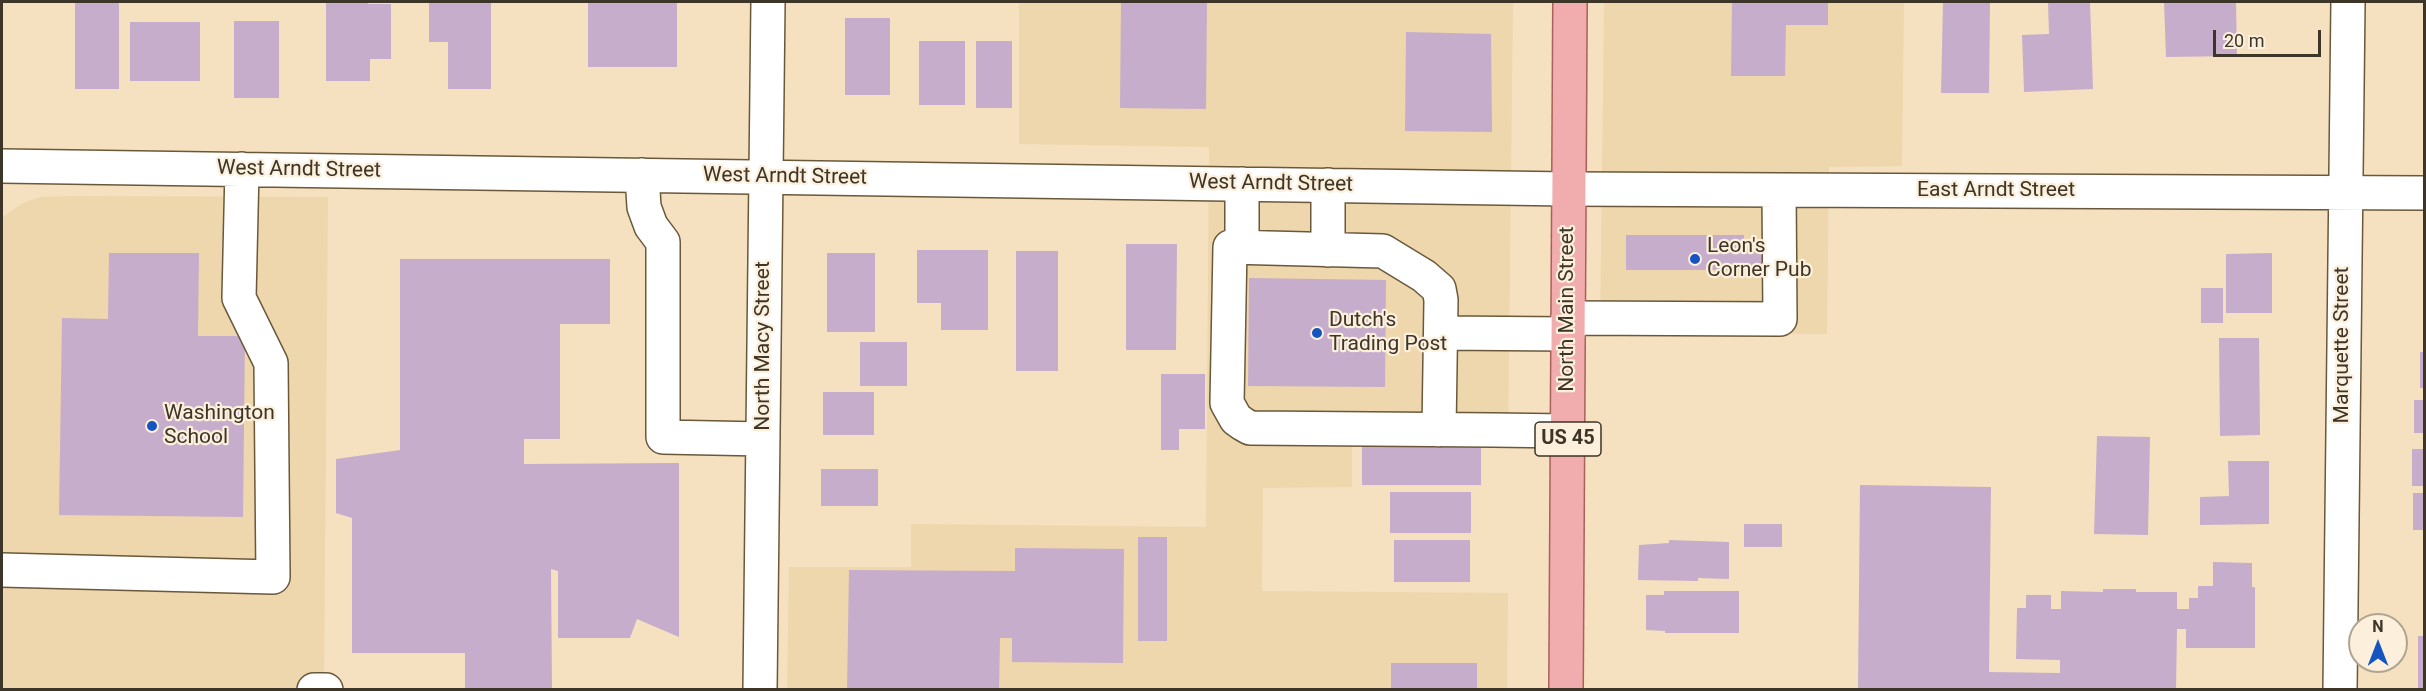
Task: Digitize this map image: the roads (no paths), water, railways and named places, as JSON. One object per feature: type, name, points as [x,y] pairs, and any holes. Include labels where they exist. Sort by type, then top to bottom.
[{"type":"main road","name":"North Main Street","points":[[1566,690],[1570,2]]},
{"type":"street","name":"North Macy Street","points":[[760,690],[768,2]]},
{"type":"street","name":"Marquette Street","points":[[2340,690],[2348,2]]},
{"type":"street","name":"West Arndt Street","points":[[2,166],[1568,189]]},
{"type":"street","points":[[2,570],[273,577],[271,363],[239,298],[242,169]]},
{"type":"street","points":[[642,175],[644,207],[651,226],[663,242],[663,437],[763,439]]},
{"type":"street","points":[[1242,184],[1227,403],[1236,419],[1250,428],[1568,431]]},
{"type":"street","points":[[1328,185],[1328,250]]},
{"type":"street","name":"East Arndt Street","points":[[1568,189],[2424,193]]},
{"type":"street","points":[[1441,333],[1568,326],[1780,320],[1779,190]]},
{"type":"street","points":[[1236,248],[1383,251],[1424,276],[1439,289],[1442,300],[1439,429]]},
{"type":"street","points":[[314,690],[326,690]]},
{"type":"place","name":"Leon's Corner Pub","points":[[1695,259]]},
{"type":"place","name":"Dutch's Trading Post","points":[[1317,333]]},
{"type":"place","name":"Washington School","points":[[152,426]]}]
